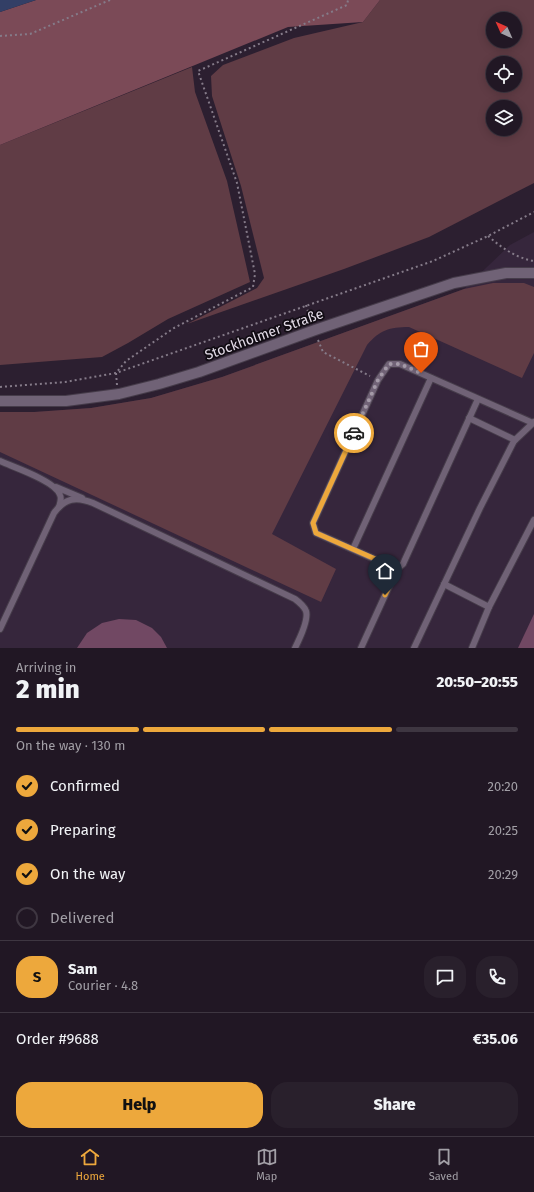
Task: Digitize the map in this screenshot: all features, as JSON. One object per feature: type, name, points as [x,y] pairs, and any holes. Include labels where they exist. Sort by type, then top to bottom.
[{"type":"street","name":"Stockholmer Straße","points":[[0,401],[66,400],[119,394],[205,370],[314,330],[454,283],[506,273],[534,274]]},
{"type":"lane","points":[[398,569],[316,533],[313,523],[378,380],[389,364],[400,364],[533,423],[515,440],[480,508],[414,648]]},
{"type":"lane","points":[[353,549],[431,378]]},
{"type":"lane","points":[[361,648],[398,569],[403,564],[478,399]]},
{"type":"lane","points":[[469,418],[515,440]]},
{"type":"lane","points":[[0,461],[41,479],[52,486],[60,493],[61,500],[59,507]]},
{"type":"lane","points":[[52,486],[85,499],[296,599],[304,607],[306,615],[304,625],[295,648]]},
{"type":"lane","points":[[0,630],[54,513],[63,503],[69,500],[85,499]]},
{"type":"lane","points":[[472,648],[489,607],[534,520]]},
{"type":"lane","points":[[444,584],[489,607]]},
{"type":"path","points":[[0,36],[30,34],[110,0]]},
{"type":"path","points":[[119,394],[116,373],[126,361],[174,328],[253,288],[255,274],[237,183],[198,70],[347,5],[348,0]]},
{"type":"path","points":[[0,387],[65,382],[116,373],[433,261],[488,236],[534,212]]},
{"type":"path","points":[[488,236],[497,244],[518,256],[534,261]]},
{"type":"path","points":[[306,305],[310,317]]},
{"type":"path","points":[[319,343],[323,352],[378,380]]},
{"type":"shaded area","points":[[36,0],[380,0],[363,22],[288,27],[0,145],[0,12]]},
{"type":"shaded area","points":[[380,0],[534,0],[534,183],[429,237],[344,269],[187,324],[257,288],[264,278],[241,186],[212,96],[211,76],[223,65],[294,38],[363,22]]},
{"type":"shaded area","points":[[192,67],[195,92],[227,181],[250,282],[168,319],[102,357],[0,365],[0,145]]},
{"type":"shaded area","points":[[534,232],[534,648],[0,648],[0,412],[34,412],[91,408],[151,398],[222,377],[464,289],[510,245]]},
{"type":"shaded area","points":[[493,283],[524,283],[534,287],[534,353],[522,378],[409,327],[385,330],[367,345],[272,534],[336,569],[321,602],[0,452],[0,412],[34,412],[91,408],[151,398],[222,377],[464,289]]},
{"type":"water","points":[[0,0],[36,0],[0,12]]},
{"type":"building","points":[[534,614],[534,648],[518,648]]},
{"type":"building","points":[[119,619],[136,620],[152,628],[161,637],[167,648],[77,648],[87,633],[102,623]]},
{"type":"way so far","points":[[354,433],[378,380],[389,364],[400,364],[421,373]]},
{"type":"route","points":[[354,433],[313,523],[316,533],[398,569],[385,595]]}]
